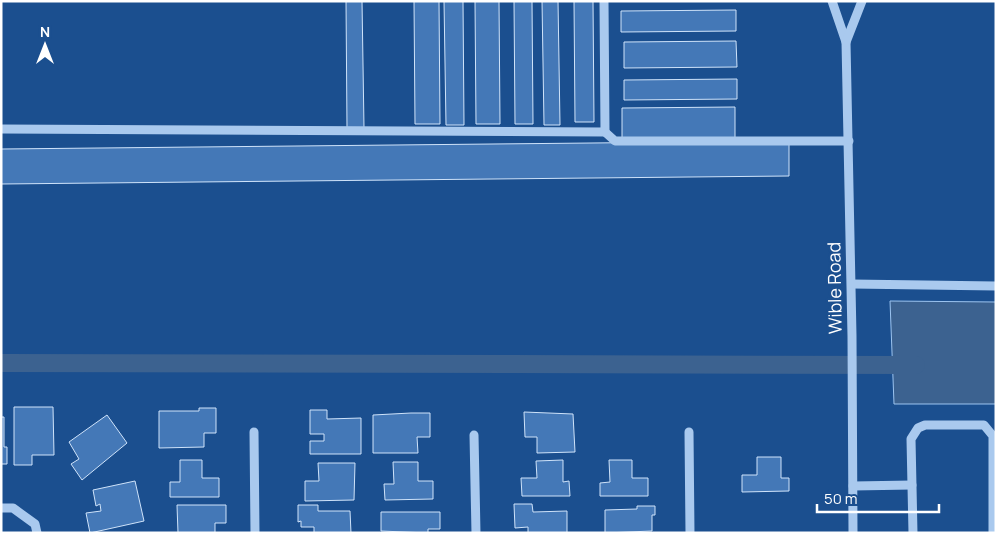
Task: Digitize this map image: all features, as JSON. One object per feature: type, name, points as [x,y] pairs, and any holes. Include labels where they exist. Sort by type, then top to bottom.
[{"type":"street","points":[[604,1],[605,132]]},
{"type":"street","name":"Wible Road","points":[[832,1],[846,42],[852,284],[853,533]]},
{"type":"street","name":"Wible Road","points":[[846,42],[862,1]]},
{"type":"street","points":[[1,129],[605,132],[615,141],[849,141]]},
{"type":"street","points":[[852,284],[996,286]]},
{"type":"street","points":[[913,533],[911,439],[918,428],[925,425],[984,425],[993,436],[993,533]]},
{"type":"street","points":[[254,432],[255,533]]},
{"type":"street","points":[[689,432],[690,533]]},
{"type":"street","points":[[474,436],[476,533]]},
{"type":"street","points":[[853,486],[912,485]]},
{"type":"street","points":[[1,508],[13,508],[35,524],[36,533]]},
{"type":"water","points":[[890,301],[996,302],[996,404],[894,404]]},
{"type":"building","points":[[346,1],[362,1],[364,128],[347,128]]},
{"type":"building","points":[[414,1],[439,1],[440,124],[415,124]]},
{"type":"building","points":[[444,1],[463,1],[464,125],[446,125]]},
{"type":"building","points":[[475,1],[499,1],[500,124],[476,124]]},
{"type":"building","points":[[514,1],[532,1],[533,124],[515,124]]},
{"type":"building","points":[[542,1],[558,1],[560,125],[544,125]]},
{"type":"building","points":[[574,1],[593,1],[594,122],[575,122]]},
{"type":"building","points":[[736,10],[736,31],[621,32],[621,11]]},
{"type":"building","points":[[736,41],[737,67],[624,68],[624,42]]},
{"type":"building","points":[[737,79],[737,99],[624,100],[624,80]]},
{"type":"building","points":[[735,107],[735,139],[622,140],[622,108]]},
{"type":"building","points":[[789,141],[789,176],[1,184],[1,149]]},
{"type":"building","points":[[14,407],[53,407],[54,455],[32,455],[32,465],[14,465]]},
{"type":"building","points":[[199,408],[216,408],[216,433],[204,433],[204,447],[159,448],[159,411],[199,411]]},
{"type":"building","points":[[310,410],[327,410],[327,419],[361,418],[361,454],[310,454],[310,441],[324,441],[324,434],[310,434]]},
{"type":"building","points":[[524,412],[573,414],[575,452],[537,453],[537,437],[525,437]]},
{"type":"building","points":[[430,413],[430,437],[417,437],[418,453],[373,453],[373,415]]},
{"type":"building","points":[[107,415],[127,443],[82,480],[71,464],[79,459],[69,442]]},
{"type":"building","points":[[1,417],[4,417],[4,447],[7,447],[7,464],[1,464]]},
{"type":"building","points":[[757,457],[781,457],[781,478],[789,478],[789,491],[742,492],[742,475],[757,475]]},
{"type":"building","points":[[180,460],[202,460],[202,478],[219,478],[219,497],[170,497],[170,482],[180,482]]},
{"type":"building","points":[[563,460],[563,482],[569,481],[570,496],[522,496],[521,478],[537,478],[536,461]]},
{"type":"building","points":[[609,460],[632,460],[632,478],[648,478],[648,496],[600,496],[600,483],[610,482]]},
{"type":"building","points":[[393,462],[418,462],[418,481],[433,481],[433,499],[385,500],[384,484],[394,484]]},
{"type":"building","points":[[318,463],[355,463],[354,500],[305,501],[305,481],[319,481]]},
{"type":"building","points":[[135,481],[144,521],[90,533],[86,513],[101,511],[100,504],[96,506],[93,490]]},
{"type":"building","points":[[514,504],[532,504],[533,512],[567,511],[567,533],[528,533],[528,527],[515,528]]},
{"type":"building","points":[[177,505],[226,505],[226,523],[215,523],[215,533],[178,533]]},
{"type":"building","points":[[298,505],[318,505],[318,511],[350,511],[351,533],[314,533],[314,527],[301,527],[301,521],[298,522]]},
{"type":"building","points":[[637,506],[655,506],[655,515],[652,515],[652,531],[605,533],[605,510],[637,509]]},
{"type":"building","points":[[381,512],[440,512],[440,529],[428,529],[428,533],[381,531]]},
{"type":"waterway","points":[[1,363],[916,365]]}]
